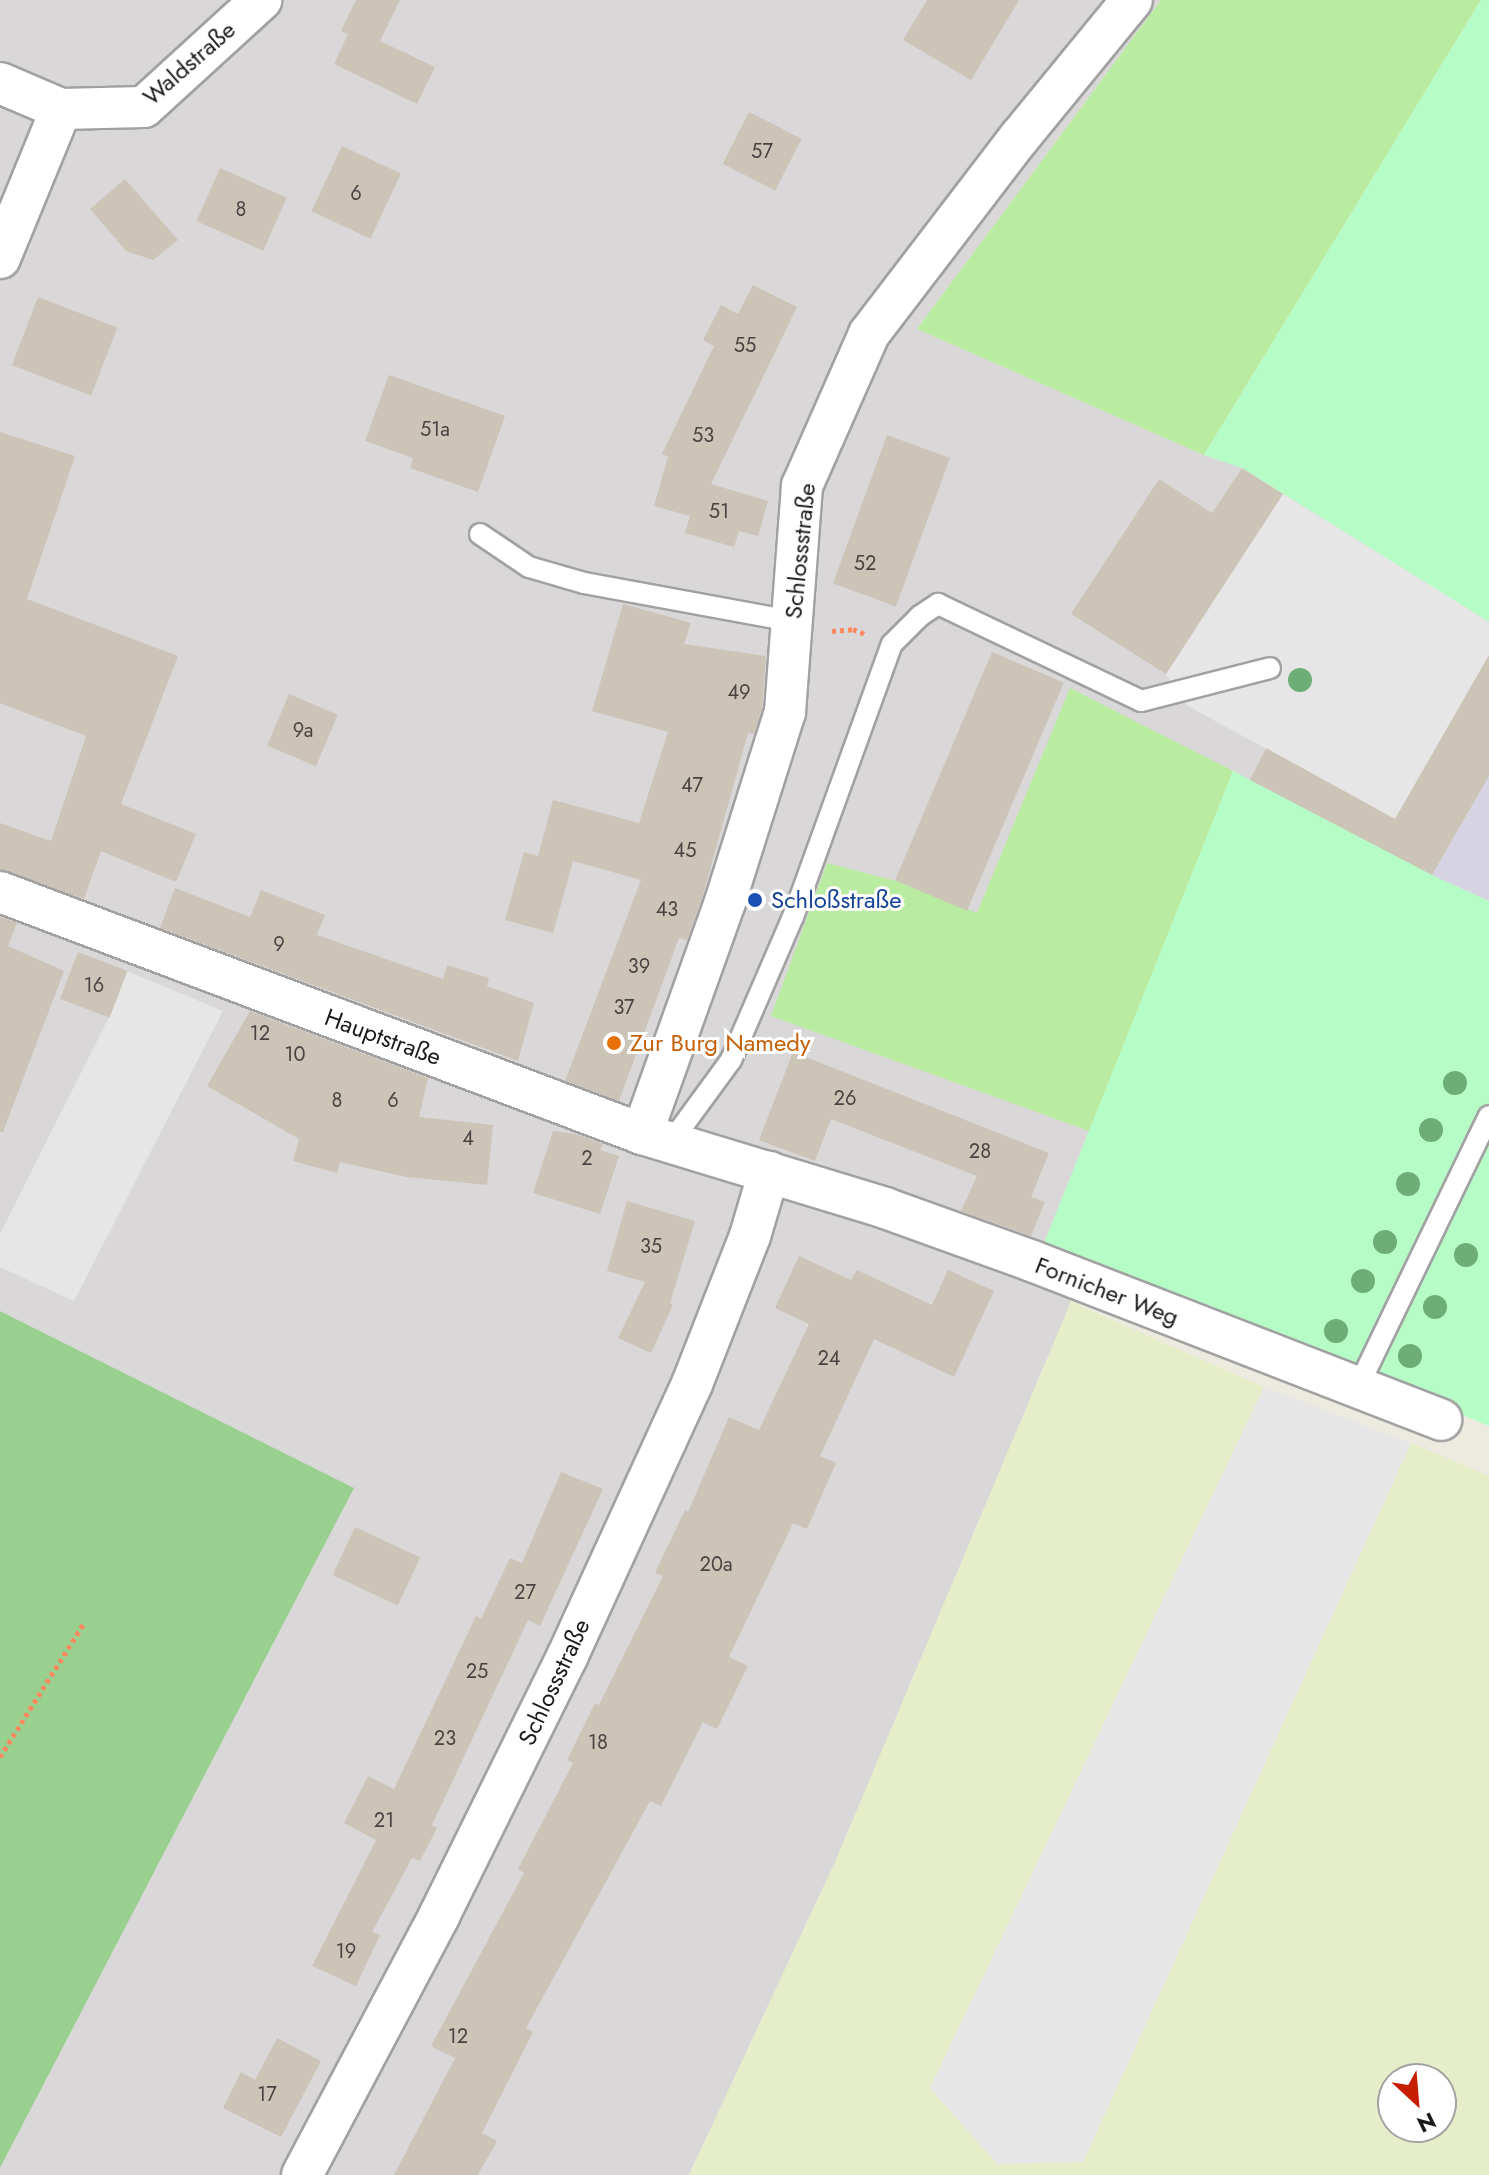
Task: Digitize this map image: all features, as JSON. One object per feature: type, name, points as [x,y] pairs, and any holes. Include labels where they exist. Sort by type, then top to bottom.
[{"type":"street","name":"Waldstraße","points":[[0,83],[61,109],[144,107],[261,0]]},
{"type":"street","name":"Schlossstraße","points":[[656,1138],[785,712],[802,486],[869,334],[1132,0]]},
{"type":"street","points":[[0,258],[61,109]]},
{"type":"street","name":"Hauptstraße","points":[[0,892],[656,1138],[769,1172]]},
{"type":"street","name":"Schlossstraße","points":[[302,2175],[439,1916],[567,1657],[692,1384],[750,1236],[769,1172]]},
{"type":"street","name":"Fornicher Weg","points":[[769,1172],[885,1208],[1018,1256],[1441,1420]]},
{"type":"lane","points":[[480,534],[529,567],[584,583],[792,621]]},
{"type":"lane","points":[[656,1138],[731,1060],[793,917],[892,644],[920,616],[938,604],[1141,701],[1270,668]]},
{"type":"lane","points":[[1357,1389],[1489,1116]]},
{"type":"path","points":[[0,1757],[84,1623]]},
{"type":"shaded area","points":[[0,0],[1161,0],[917,329],[1204,455],[1242,468],[1489,622],[1489,655],[1380,847],[1233,771],[1044,1243],[1071,1302],[836,1860],[689,2175],[0,2175],[0,2168],[353,1488],[0,1311]]},
{"type":"shaded area","points":[[1283,494],[1489,622],[1489,655],[1395,819],[1186,705],[1166,674]]},
{"type":"shaded area","points":[[1489,777],[1489,901],[1432,875]]},
{"type":"shaded area","points":[[127,971],[223,1011],[74,1301],[0,1267],[0,1234],[109,1017]]},
{"type":"shaded area","points":[[1264,1387],[1411,1443],[1083,2162],[997,2164],[930,2088]]},
{"type":"green space","points":[[1161,0],[1481,0],[1204,455],[917,329]]},
{"type":"green space","points":[[1481,0],[1489,0],[1489,622],[1242,468],[1204,455]]},
{"type":"green space","points":[[1489,655],[1489,777],[1432,875],[1489,901],[1489,1426],[1044,1243],[1233,771],[1380,846]]},
{"type":"green space","points":[[1070,688],[1233,771],[1089,1131],[771,1016],[827,863],[896,881],[977,913]]},
{"type":"green space","points":[[1071,1302],[1264,1387],[931,2088],[1083,2161],[1411,1443],[1489,1476],[1489,2175],[689,2175],[836,1860]]},
{"type":"green space","points":[[0,1311],[354,1488],[0,2168]]},
{"type":"building","points":[[356,0],[400,0],[380,41],[435,67],[417,104],[334,64],[348,34],[341,31]]},
{"type":"building","points":[[927,0],[1019,0],[971,80],[903,40]]},
{"type":"building","points":[[749,112],[802,139],[775,190],[723,164]]},
{"type":"building","points":[[342,146],[401,173],[370,239],[312,211]]},
{"type":"building","points":[[220,168],[287,198],[263,251],[196,221]]},
{"type":"building","points":[[125,179],[178,240],[153,260],[126,251],[90,209]]},
{"type":"building","points":[[753,285],[797,307],[711,484],[768,501],[758,536],[739,531],[734,547],[685,533],[690,516],[654,506],[668,457],[662,454],[714,346],[703,340],[721,305],[738,314]]},
{"type":"building","points":[[38,297],[117,327],[91,396],[12,365]]},
{"type":"building","points":[[389,375],[505,416],[478,492],[410,468],[413,458],[365,441]]},
{"type":"building","points":[[0,432],[75,456],[27,599],[178,656],[121,804],[196,834],[176,882],[101,851],[84,899],[0,870],[0,823],[51,841],[86,736],[0,703]]},
{"type":"building","points":[[887,435],[950,458],[896,606],[833,583]]},
{"type":"building","points":[[1242,468],[1283,494],[1166,674],[1071,614],[1159,479],[1212,513]]},
{"type":"building","points":[[623,604],[691,623],[684,644],[766,656],[762,708],[754,734],[748,733],[703,895],[687,940],[679,938],[619,1101],[565,1081],[641,880],[573,861],[553,933],[505,920],[524,852],[538,856],[553,800],[639,823],[668,732],[592,711]]},
{"type":"building","points":[[992,652],[1064,682],[967,911],[895,880]]},
{"type":"building","points":[[1489,655],[1489,776],[1432,875],[1250,780],[1266,748],[1395,819]]},
{"type":"building","points":[[289,694],[338,715],[316,766],[267,746]]},
{"type":"building","points":[[175,888],[250,917],[261,890],[325,915],[317,935],[443,979],[447,965],[489,978],[487,986],[534,1003],[518,1061],[160,928]]},
{"type":"building","points":[[0,917],[17,923],[8,946],[64,971],[3,1132],[0,1132]]},
{"type":"building","points":[[78,952],[127,971],[110,1018],[60,999]]},
{"type":"building","points":[[250,1011],[428,1078],[419,1117],[493,1125],[487,1185],[406,1177],[340,1162],[337,1173],[293,1161],[299,1139],[207,1086]]},
{"type":"building","points":[[793,1052],[1049,1153],[1031,1197],[1045,1202],[1031,1236],[961,1211],[977,1176],[831,1119],[815,1161],[759,1140]]},
{"type":"building","points":[[553,1131],[576,1134],[603,1144],[600,1150],[619,1156],[600,1214],[533,1193]]},
{"type":"building","points":[[627,1201],[695,1221],[670,1303],[673,1305],[651,1353],[618,1338],[645,1282],[607,1271]]},
{"type":"building","points":[[799,1256],[851,1280],[857,1270],[932,1305],[948,1270],[994,1291],[954,1377],[874,1339],[820,1456],[836,1463],[807,1529],[793,1523],[729,1657],[748,1666],[717,1729],[703,1722],[661,1806],[650,1801],[526,2028],[533,2032],[482,2133],[497,2141],[478,2175],[394,2175],[455,2058],[431,2046],[524,1873],[518,1869],[573,1763],[567,1760],[595,1703],[599,1705],[663,1576],[655,1573],[685,1510],[688,1512],[729,1417],[759,1430],[809,1324],[775,1308]]},
{"type":"building","points":[[561,1472],[603,1489],[540,1626],[528,1620],[432,1825],[437,1828],[420,1861],[412,1858],[372,1932],[380,1935],[356,1986],[312,1966],[376,1840],[344,1823],[368,1776],[394,1789],[476,1616],[481,1619],[510,1558],[522,1563]]},
{"type":"building","points":[[355,1527],[420,1557],[398,1605],[333,1575]]},
{"type":"building","points":[[277,2038],[321,2061],[281,2137],[223,2108],[241,2072],[255,2080]]},
{"type":"place","name":"Schloßstraße","points":[[755,900]]},
{"type":"place","name":"Zur Burg Namedy","points":[[614,1043]]}]
